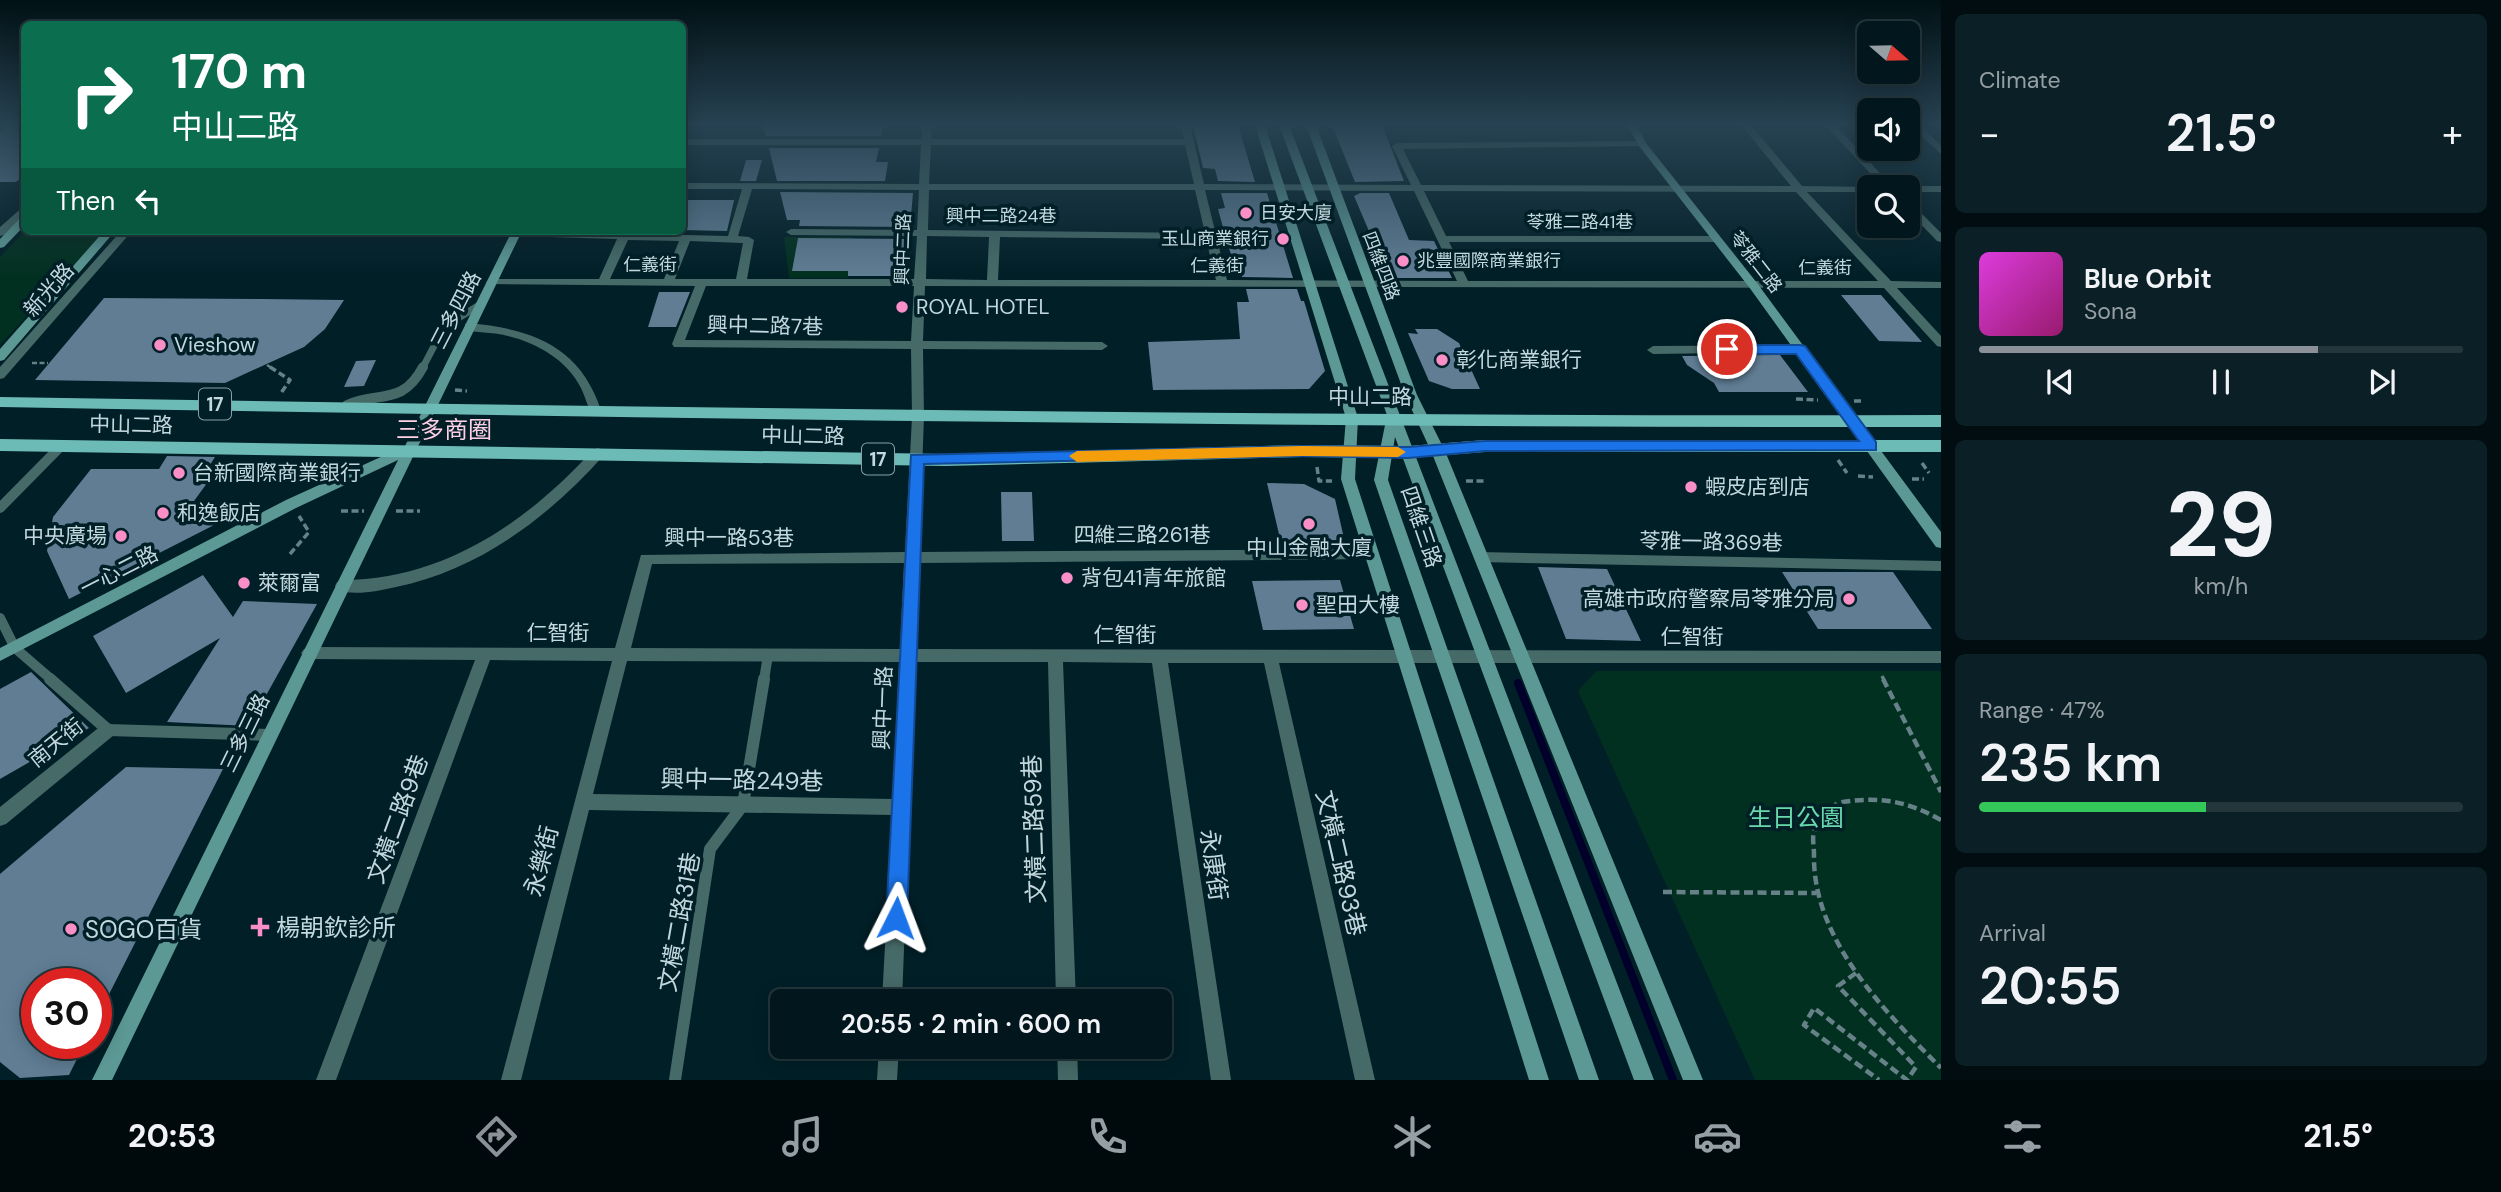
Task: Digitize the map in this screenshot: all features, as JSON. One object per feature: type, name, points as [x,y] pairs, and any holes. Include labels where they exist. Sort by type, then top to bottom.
[{"type":"main road","name":"中山二路","points":[[0,402],[347,405],[918,417],[1392,418],[1490,422],[1941,421]]},
{"type":"main road","name":"中山二路","points":[[0,445],[916,459],[1408,452],[1485,446],[1941,446]]},
{"type":"street","name":"興中二路","points":[[918,417],[917,346],[924,175]]},
{"type":"street","points":[[1196,175],[1222,284]]},
{"type":"street","points":[[1276,175],[1352,418],[1348,480],[1539,1080]]},
{"type":"street","name":"四維四路","points":[[1304,175],[1392,418]]},
{"type":"street","name":"四維四路","points":[[1329,175],[1368,284],[1422,419]]},
{"type":"street","points":[[1412,175],[1464,284]]},
{"type":"street","name":"苓雅二路","points":[[1667,175],[1753,285],[1941,543]]},
{"type":"street","points":[[1787,175],[1941,344]]},
{"type":"street","points":[[686,186],[1333,187],[1679,191],[1857,189]]},
{"type":"street","points":[[732,240],[748,186]]},
{"type":"street","points":[[1920,189],[1941,189]]},
{"type":"street","points":[[0,244],[21,213]]},
{"type":"street","points":[[1920,218],[1941,239]]},
{"type":"street","name":"興中二路24巷","points":[[791,232],[1210,236]]},
{"type":"street","points":[[992,283],[995,233]]},
{"type":"street","name":"新光路","points":[[0,357],[107,235]]},
{"type":"street","name":"新光路","points":[[0,375],[123,235]]},
{"type":"street","name":"三多四路","points":[[429,407],[516,235]]},
{"type":"street","points":[[597,235],[749,240],[741,282]]},
{"type":"street","points":[[603,282],[624,236]]},
{"type":"street","points":[[668,282],[686,237]]},
{"type":"street","name":"苓雅二路41巷","points":[[1444,239],[1717,239]]},
{"type":"street","name":"仁義街","points":[[492,282],[1941,285]]},
{"type":"street","name":"興中二路7巷","points":[[702,282],[678,344],[917,346]]},
{"type":"street","points":[[469,327],[493,328],[552,347],[586,382],[595,410]]},
{"type":"street","points":[[917,346],[1102,346]]},
{"type":"street","points":[[1653,350],[1800,349]]},
{"type":"street","name":"三多三路","points":[[102,1080],[429,407]]},
{"type":"street","name":"興中一路","points":[[893,989],[918,417]]},
{"type":"street","name":"四維三路","points":[[1392,418],[1381,480],[1590,1080]]},
{"type":"street","name":"四維三路","points":[[1392,418],[1408,452],[1644,1080]]},
{"type":"street","name":"四維三路","points":[[1422,419],[1438,451],[1693,1080]]},
{"type":"street","name":"一心二路","points":[[0,655],[291,505],[408,450]]},
{"type":"street","points":[[342,586],[387,584],[429,572],[478,550],[518,527],[549,503],[580,475],[598,453]]},
{"type":"street","name":"四維三路261巷","points":[[912,557],[1372,554]]},
{"type":"street","name":"興中一路53巷","points":[[619,654],[646,559],[912,557]]},
{"type":"street","name":"仁智街","points":[[309,653],[1405,658],[1941,657]]},
{"type":"street","name":"文橫二路9巷","points":[[326,1080],[485,654]]},
{"type":"street","name":"永樂街","points":[[511,1080],[619,654]]},
{"type":"street","name":"文橫二路59巷","points":[[1055,656],[1066,989]]},
{"type":"street","name":"永康街","points":[[1159,657],[1221,1080]]},
{"type":"street","name":"文橫二路93巷","points":[[1270,657],[1365,1080]]},
{"type":"street","name":"南天街","points":[[0,818],[108,730]]},
{"type":"street","name":"興中一路249巷","points":[[582,802],[902,807]]},
{"type":"street","points":[[887,1080],[888,1059]]},
{"type":"street","points":[[1067,1059],[1068,1080]]},
{"type":"lane","points":[[347,405],[365,398],[391,398],[407,389],[443,328],[481,304]]},
{"type":"lane","points":[[0,508],[62,445]]},
{"type":"lane","name":"苓雅一路369巷","points":[[1479,556],[1941,566]]},
{"type":"lane","points":[[0,618],[15,648],[108,730],[270,734]]},
{"type":"lane","name":"文橫二路31巷","points":[[675,1080],[710,849],[743,805],[768,655]]},
{"type":"path","points":[[32,363],[48,363]]},
{"type":"path","points":[[267,365],[290,380],[275,401]]},
{"type":"path","points":[[290,554],[309,532],[301,518]]},
{"type":"path","points":[[1882,676],[1941,792]]},
{"type":"path","points":[[1941,820],[1914,804],[1877,796],[1837,803],[1814,831],[1816,893],[1856,973],[1912,1040],[1941,1068]]},
{"type":"path","points":[[1663,892],[1816,893]]},
{"type":"path","points":[[1856,973],[1839,986],[1916,1067],[1907,1080],[1814,1008],[1804,1025],[1880,1080]]},
{"type":"green space","points":[[21,235],[101,235],[0,345],[0,257]]},
{"type":"green space","points":[[784,237],[853,237],[848,278],[789,278]]},
{"type":"green space","name":"生日公園","points":[[1596,671],[1941,671],[1941,1080],[1755,1080],[1578,691]]},
{"type":"building","points":[[0,175],[21,175],[16,182],[0,182]]},
{"type":"building","points":[[742,175],[758,175],[756,181],[740,181]]},
{"type":"building","points":[[776,175],[886,175],[885,181],[777,181]]},
{"type":"building","points":[[1217,175],[1253,175],[1255,182],[1218,181]]},
{"type":"building","points":[[1352,175],[1402,175],[1404,181],[1355,182]]},
{"type":"building","points":[[736,192],[727,231],[686,230],[686,200],[734,200]]},
{"type":"building","points":[[780,192],[913,193],[910,227],[799,226],[800,220],[787,220]]},
{"type":"building","points":[[1221,193],[1267,193],[1293,278],[1242,277],[1237,255],[1231,255],[1218,209],[1225,208]]},
{"type":"building","points":[[1360,193],[1389,193],[1409,240],[1434,241],[1452,278],[1389,278],[1354,196]]},
{"type":"building","points":[[798,238],[909,239],[907,276],[848,276],[848,271],[792,271]]},
{"type":"building","points":[[1246,289],[1297,289],[1301,301],[1304,301],[1325,371],[1309,389],[1153,390],[1148,342],[1240,339],[1237,302],[1249,302]]},
{"type":"building","points":[[659,292],[690,292],[676,327],[648,327]]},
{"type":"building","points":[[1841,295],[1881,295],[1922,342],[1879,341]]},
{"type":"building","points":[[104,298],[344,300],[325,329],[304,347],[225,383],[35,380]]},
{"type":"building","points":[[1415,329],[1437,329],[1459,343],[1480,389],[1452,389],[1429,381],[1408,333],[1418,334]]},
{"type":"building","points":[[1780,355],[1808,392],[1719,392],[1714,383],[1687,365],[1682,356]]},
{"type":"building","points":[[376,360],[364,386],[344,387],[356,361]]},
{"type":"building","name":"中央廣場","points":[[167,456],[215,457],[208,468],[218,468],[194,501],[222,521],[69,599],[47,551],[53,517],[91,469],[159,469]]},
{"type":"building","name":"中山金融大廈","points":[[1267,483],[1304,484],[1335,499],[1346,547],[1282,547]]},
{"type":"building","points":[[1001,492],[1032,492],[1034,541],[1002,541]]},
{"type":"building","points":[[1538,567],[1607,569],[1641,641],[1566,639]]},
{"type":"building","name":"高雄市政府警察局苓雅分局","points":[[1782,572],[1893,572],[1932,629],[1818,629]]},
{"type":"building","points":[[203,575],[233,617],[243,601],[317,604],[249,726],[167,722],[220,638],[126,693],[93,636]]},
{"type":"building","name":"聖田大樓","points":[[1340,580],[1354,629],[1263,630],[1252,581]]},
{"type":"building","points":[[31,672],[89,728],[0,779],[0,689]]},
{"type":"building","name":"SOGO百貨","points":[[126,767],[223,769],[112,988],[112,968],[21,968],[21,1059],[77,1059],[69,1075],[20,1078],[0,1062],[0,874]]},
{"type":"waterway","points":[[1518,683],[1673,1080]]},
{"type":"slow traffic","points":[[1077,456],[1302,451],[1398,452]]},
{"type":"place","name":"日安大廈","points":[[1246,213]]},
{"type":"place","name":"玉山商業銀行","points":[[1283,239]]},
{"type":"place","name":"兆豐國際商業銀行","points":[[1403,261]]},
{"type":"place","name":"ROYAL HOTEL","points":[[902,307]]},
{"type":"place","name":"Vieshow","points":[[160,345]]},
{"type":"place","name":"彰化商業銀行","points":[[1442,360]]},
{"type":"place","name":"台新國際商業銀行","points":[[179,473]]},
{"type":"place","name":"蝦皮店到店","points":[[1691,487]]},
{"type":"place","name":"和逸飯店","points":[[163,513]]},
{"type":"place","name":"中山金融大廈","points":[[1309,524]]},
{"type":"place","name":"中央廣場","points":[[121,536]]},
{"type":"place","name":"背包41青年旅館","points":[[1067,578]]},
{"type":"place","name":"萊爾富","points":[[244,583]]},
{"type":"place","name":"高雄市政府警察局苓雅分局","points":[[1849,599]]},
{"type":"place","name":"聖田大樓","points":[[1302,605]]},
{"type":"place","name":"楊朝欽診所","points":[[260,927]]},
{"type":"place","name":"SOGO百貨","points":[[71,929]]},
{"type":"district","name":"三多商圈","points":[[444,429]]},
{"type":"route","points":[[896,918],[916,459],[1302,451],[1408,452],[1485,446],[1871,446],[1800,349],[1727,349]]}]
